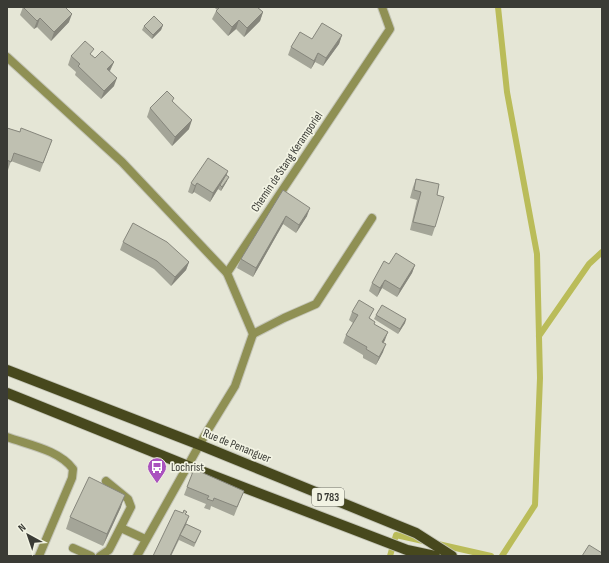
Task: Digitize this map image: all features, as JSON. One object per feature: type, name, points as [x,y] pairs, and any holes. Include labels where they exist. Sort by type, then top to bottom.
[{"type":"main road","name":"Rue de Penanguer","points":[[7,370],[200,445],[416,533],[452,556]]},
{"type":"main road","name":"D 783","points":[[7,393],[188,466],[407,550],[435,556]]},
{"type":"street","name":"Chemin de Stang Keramporiel","points":[[227,273],[390,29],[382,7]]},
{"type":"street","points":[[7,57],[122,162],[227,273],[253,334],[235,386],[145,539],[137,556]]},
{"type":"street","points":[[253,334],[316,304],[372,218]]},
{"type":"street","points":[[7,437],[52,453],[67,461],[73,469],[72,478],[39,556]]},
{"type":"street","points":[[100,556],[109,550],[131,508],[128,499],[106,481]]},
{"type":"street","points":[[121,528],[145,539]]},
{"type":"street","points":[[73,548],[91,556]]},
{"type":"building","points":[[23,7],[65,7],[72,14],[54,32],[40,18],[37,21]]},
{"type":"building","points":[[220,7],[257,7],[263,12],[247,28],[239,20],[232,27],[216,11]]},
{"type":"building","points":[[154,16],[163,25],[153,35],[144,26]]},
{"type":"building","points":[[322,23],[342,35],[326,58],[318,53],[314,61],[291,47],[300,32],[312,39]]},
{"type":"building","points":[[85,41],[94,49],[90,54],[95,58],[102,51],[114,62],[107,69],[117,78],[104,91],[78,66],[80,64],[71,56]]},
{"type":"building","points":[[167,91],[174,98],[172,101],[192,120],[175,137],[150,108]]},
{"type":"building","points":[[7,128],[20,132],[21,128],[52,140],[43,163],[14,153],[11,162],[7,160]]},
{"type":"building","points":[[208,158],[228,171],[213,193],[197,183],[195,186],[191,183]]},
{"type":"building","points":[[226,175],[229,177],[222,187],[220,185]]},
{"type":"building","points":[[416,179],[439,184],[437,195],[444,197],[435,227],[413,222],[421,192],[414,190]]},
{"type":"building","points":[[283,190],[310,208],[299,225],[286,216],[256,268],[241,259]]},
{"type":"building","points":[[133,223],[167,242],[189,262],[175,277],[157,261],[123,242]]},
{"type":"building","points":[[396,253],[415,265],[400,289],[385,280],[380,288],[372,283],[384,261],[389,264]]},
{"type":"building","points":[[359,300],[374,309],[369,318],[375,322],[374,324],[388,332],[382,342],[386,344],[379,357],[366,349],[367,347],[346,335],[358,315],[352,312]]},
{"type":"building","points":[[382,305],[406,319],[400,329],[376,315]]},
{"type":"building","points":[[194,469],[244,491],[237,507],[214,498],[213,501],[207,499],[209,496],[187,487]]},
{"type":"building","points":[[89,477],[125,495],[107,534],[70,517]]},
{"type":"building","points":[[175,510],[183,513],[184,510],[187,512],[185,514],[189,516],[170,556],[153,556]]},
{"type":"building","points":[[186,524],[201,531],[195,543],[180,535]]},
{"type":"building","points":[[589,545],[602,553],[601,556],[582,556]]},
{"type":"waterway","points":[[498,7],[507,92],[537,254],[540,378],[535,505],[502,556]]},
{"type":"waterway","points":[[539,336],[589,264],[602,252]]},
{"type":"waterway","points":[[390,556],[396,535],[423,541]]},
{"type":"waterway","points":[[438,544],[491,556]]},
{"type":"place","name":"Lochrist","points":[[157,484]]}]
